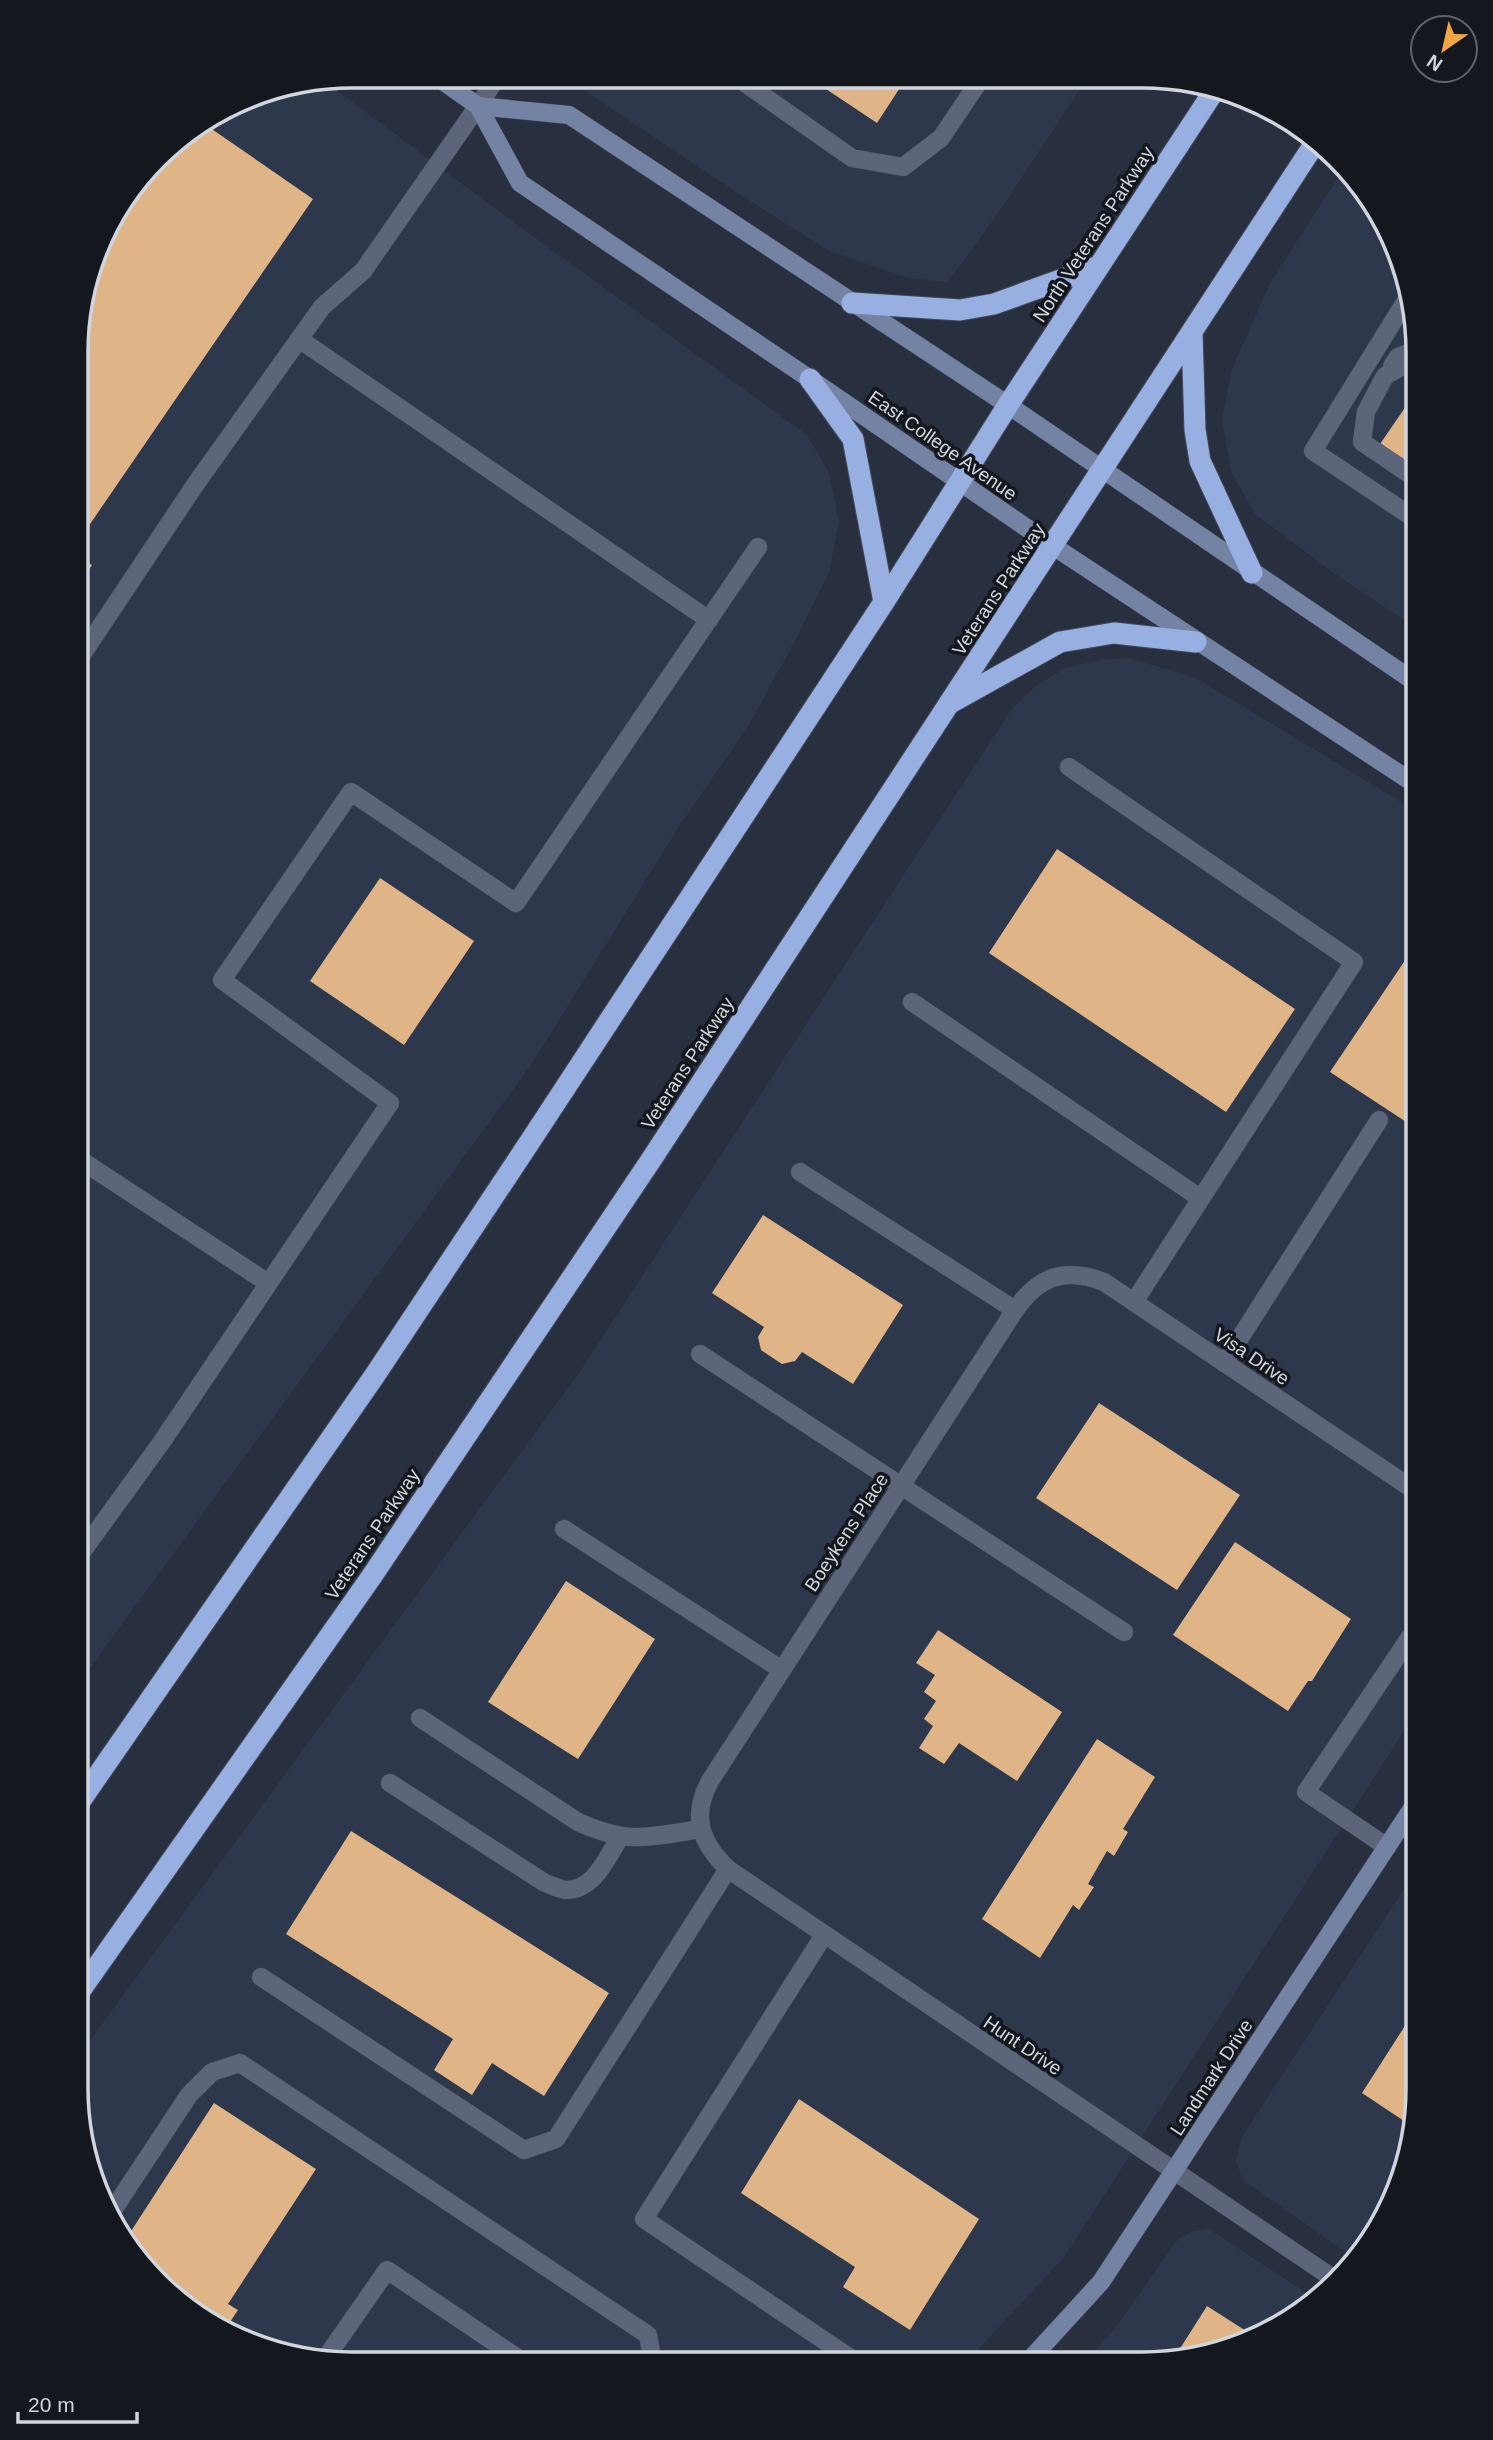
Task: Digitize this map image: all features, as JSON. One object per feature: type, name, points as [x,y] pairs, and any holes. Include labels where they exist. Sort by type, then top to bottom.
[{"type":"highway","name":"North Veterans Parkway","points":[[1008,405],[1211,96]]},
{"type":"highway","name":"Veterans Parkway","points":[[88,1980],[380,1565],[653,1157],[1311,149]]},
{"type":"highway","points":[[852,303],[960,310],[994,304],[1099,267]]},
{"type":"highway","points":[[1192,333],[1195,430],[1200,461],[1252,573]]},
{"type":"highway","points":[[810,379],[853,439],[884,602]]},
{"type":"highway","points":[[88,1790],[382,1364],[884,602],[1008,405]]},
{"type":"highway","points":[[950,703],[1060,642],[1114,634],[1196,642]]},
{"type":"main road","name":"East College Avenue","points":[[452,88],[478,106],[520,183],[1053,546],[1406,778]]},
{"type":"main road","name":"East College Avenue","points":[[478,106],[569,115],[1008,405],[1406,676]]},
{"type":"main road","name":"Landmark Drive","points":[[1037,2352],[1101,2282],[1406,1818]]},
{"type":"street","points":[[88,646],[195,485],[322,307],[363,271],[490,88]]},
{"type":"street","points":[[752,88],[852,158],[903,167],[941,138],[975,88]]},
{"type":"street","points":[[1402,309],[1313,451],[1406,513]]},
{"type":"street","points":[[299,339],[709,620]]},
{"type":"street","points":[[1406,354],[1398,357],[1366,412],[1362,442],[1406,473]]},
{"type":"street","points":[[1385,376],[1406,364]]},
{"type":"street","points":[[88,1543],[161,1443],[390,1103],[222,980],[351,792],[516,902],[758,547]]},
{"type":"street","points":[[1069,767],[1354,962],[1134,1302]]},
{"type":"street","points":[[912,1002],[1200,1198]]},
{"type":"street","points":[[1224,1363],[1379,1120]]},
{"type":"street","points":[[88,1165],[268,1283]]},
{"type":"street","points":[[800,1172],[1015,1310]]},
{"type":"street","name":"Visa Drive","points":[[1057,1276],[1072,1273],[1104,1282],[1406,1485]]},
{"type":"street","name":"Boeykens Place","points":[[701,1829],[701,1799],[706,1789],[782,1670],[1015,1310],[1031,1290],[1057,1276]]},
{"type":"street","points":[[700,1354],[1124,1632]]},
{"type":"street","points":[[564,1529],[782,1670]]},
{"type":"street","points":[[1387,1847],[1306,1792],[1406,1643]]},
{"type":"street","points":[[420,1718],[578,1822],[606,1834],[644,1838],[701,1829]]},
{"type":"street","points":[[390,1783],[545,1883],[565,1890],[583,1887],[592,1880],[620,1837]]},
{"type":"street","name":"Hunt Drive","points":[[701,1829],[713,1854],[728,1869],[1328,2275]]},
{"type":"street","points":[[261,1977],[524,2150],[556,2139],[728,1869]]},
{"type":"street","points":[[824,1935],[644,2219],[841,2352]]},
{"type":"street","points":[[116,2206],[189,2095],[212,2072],[240,2063],[648,2334],[651,2352]]},
{"type":"street","points":[[330,2352],[387,2270],[509,2352]]},
{"type":"shaded area","points":[[333,88],[807,435],[829,473],[839,522],[829,573],[798,635],[749,725],[680,825],[531,1065],[88,1671],[90,317],[96,283],[108,250],[123,219],[153,177],[177,153],[219,123],[283,96]]},
{"type":"shaded area","points":[[581,88],[1081,88],[1001,209],[948,282],[908,278],[829,251]]},
{"type":"shaded area","points":[[1339,176],[1370,219],[1385,250],[1397,283],[1403,317],[1406,351],[1406,621],[1338,576],[1255,514],[1231,472],[1222,420],[1232,369],[1270,283]]},
{"type":"shaded area","points":[[1129,658],[1196,678],[1406,805],[1406,1728],[1065,2256],[976,2352],[334,2352],[266,2339],[219,2317],[177,2287],[153,2263],[132,2235],[115,2205],[101,2174],[90,2123],[88,2043],[579,1373],[1013,707],[1036,686],[1065,668],[1103,659]]},
{"type":"shaded area","points":[[1406,1886],[1406,2089],[1403,2123],[1392,2174],[1370,2221],[1348,2253],[1243,2180],[1236,2162],[1241,2138]]},
{"type":"shaded area","points":[[1209,2229],[1307,2294],[1274,2317],[1210,2344],[1159,2352],[1094,2352],[1119,2323],[1178,2239],[1194,2231]]},
{"type":"building","points":[[824,88],[900,88],[877,123]]},
{"type":"building","points":[[211,128],[313,199],[88,527],[90,317],[101,266],[132,205],[153,177],[177,153]]},
{"type":"building","points":[[1406,406],[1406,466],[1378,447]]},
{"type":"building","points":[[1057,849],[1295,1009],[1226,1112],[989,953]]},
{"type":"building","points":[[380,878],[474,941],[404,1045],[310,981]]},
{"type":"building","points":[[1406,959],[1406,1122],[1330,1072]]},
{"type":"building","points":[[763,1215],[903,1305],[853,1384],[802,1352],[795,1361],[782,1364],[761,1350],[758,1337],[764,1327],[712,1293]]},
{"type":"building","points":[[1099,1403],[1240,1495],[1177,1590],[1036,1498]]},
{"type":"building","points":[[1235,1542],[1351,1619],[1312,1681],[1308,1681],[1288,1711],[1173,1635]]},
{"type":"building","points":[[566,1581],[655,1639],[578,1759],[488,1702]]},
{"type":"building","points":[[938,1630],[1062,1712],[1017,1781],[959,1743],[944,1764],[919,1748],[933,1726],[924,1719],[936,1701],[924,1692],[935,1675],[916,1663]]},
{"type":"building","points":[[1097,1739],[1155,1777],[1123,1829],[1128,1832],[1114,1856],[1107,1851],[1088,1884],[1094,1887],[1079,1910],[1073,1905],[1040,1958],[982,1919]]},
{"type":"building","points":[[351,1831],[609,1993],[544,2096],[492,2063],[472,2095],[434,2070],[453,2039],[286,1934]]},
{"type":"building","points":[[1406,2024],[1403,2121],[1362,2093]]},
{"type":"building","points":[[799,2099],[979,2219],[910,2330],[843,2287],[855,2267],[741,2193]]},
{"type":"building","points":[[214,2103],[316,2169],[228,2304],[238,2310],[230,2322],[177,2287],[153,2263],[130,2232]]},
{"type":"building","points":[[1207,2306],[1246,2331],[1210,2344],[1179,2349]]}]
